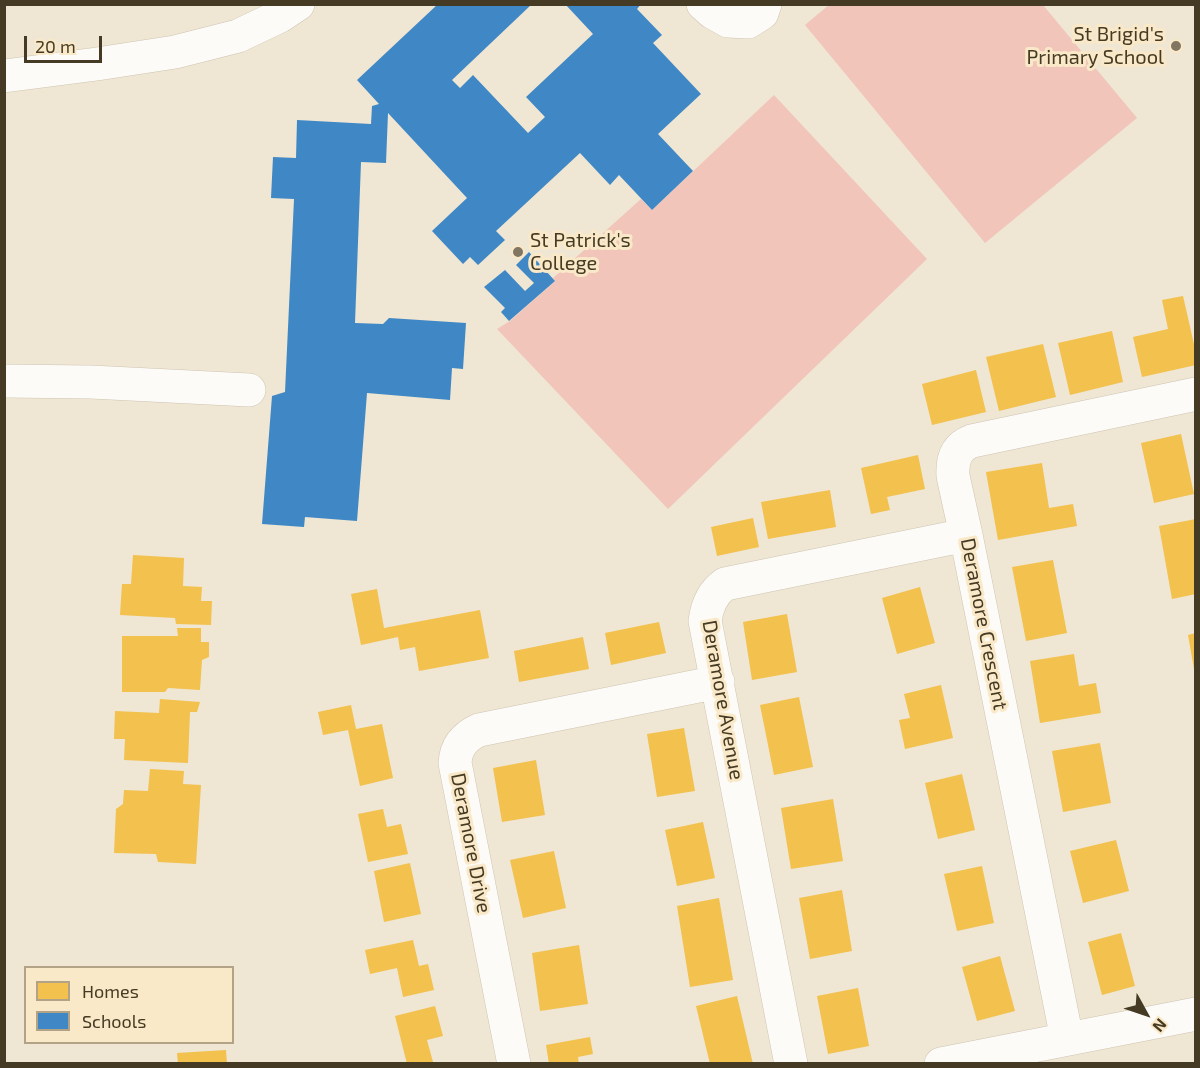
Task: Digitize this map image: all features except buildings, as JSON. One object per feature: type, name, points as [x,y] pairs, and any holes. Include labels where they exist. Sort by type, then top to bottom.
[{"type":"street","points":[[4,76],[97,64],[185,49],[238,36],[280,16],[298,4]]},
{"type":"street","points":[[703,4],[728,21],[748,22],[762,13],[765,4]]},
{"type":"street","points":[[4,381],[91,382],[249,390]]},
{"type":"street","name":"Deramore Crescent","points":[[1067,1040],[952,471],[955,456],[961,447],[972,441],[1196,394]]},
{"type":"street","name":"Deramore Avenue","points":[[792,1064],[705,621],[707,609],[715,592],[725,584],[966,535]]},
{"type":"street","name":"Deramore Drive","points":[[514,1064],[455,764],[459,746],[468,736],[479,730],[718,682]]},
{"type":"street","points":[[941,1064],[1196,1014]]},
{"type":"shaded area","points":[[830,4],[1043,5],[1137,118],[985,243],[805,25]]},
{"type":"shaded area","points":[[774,95],[927,259],[668,509],[497,329],[510,321],[555,281],[553,278],[641,199],[652,210]]},
{"type":"place","name":"St Brigid's Primary School","points":[[1176,46]]},
{"type":"place","name":"St Patrick's College","points":[[518,252]]}]
